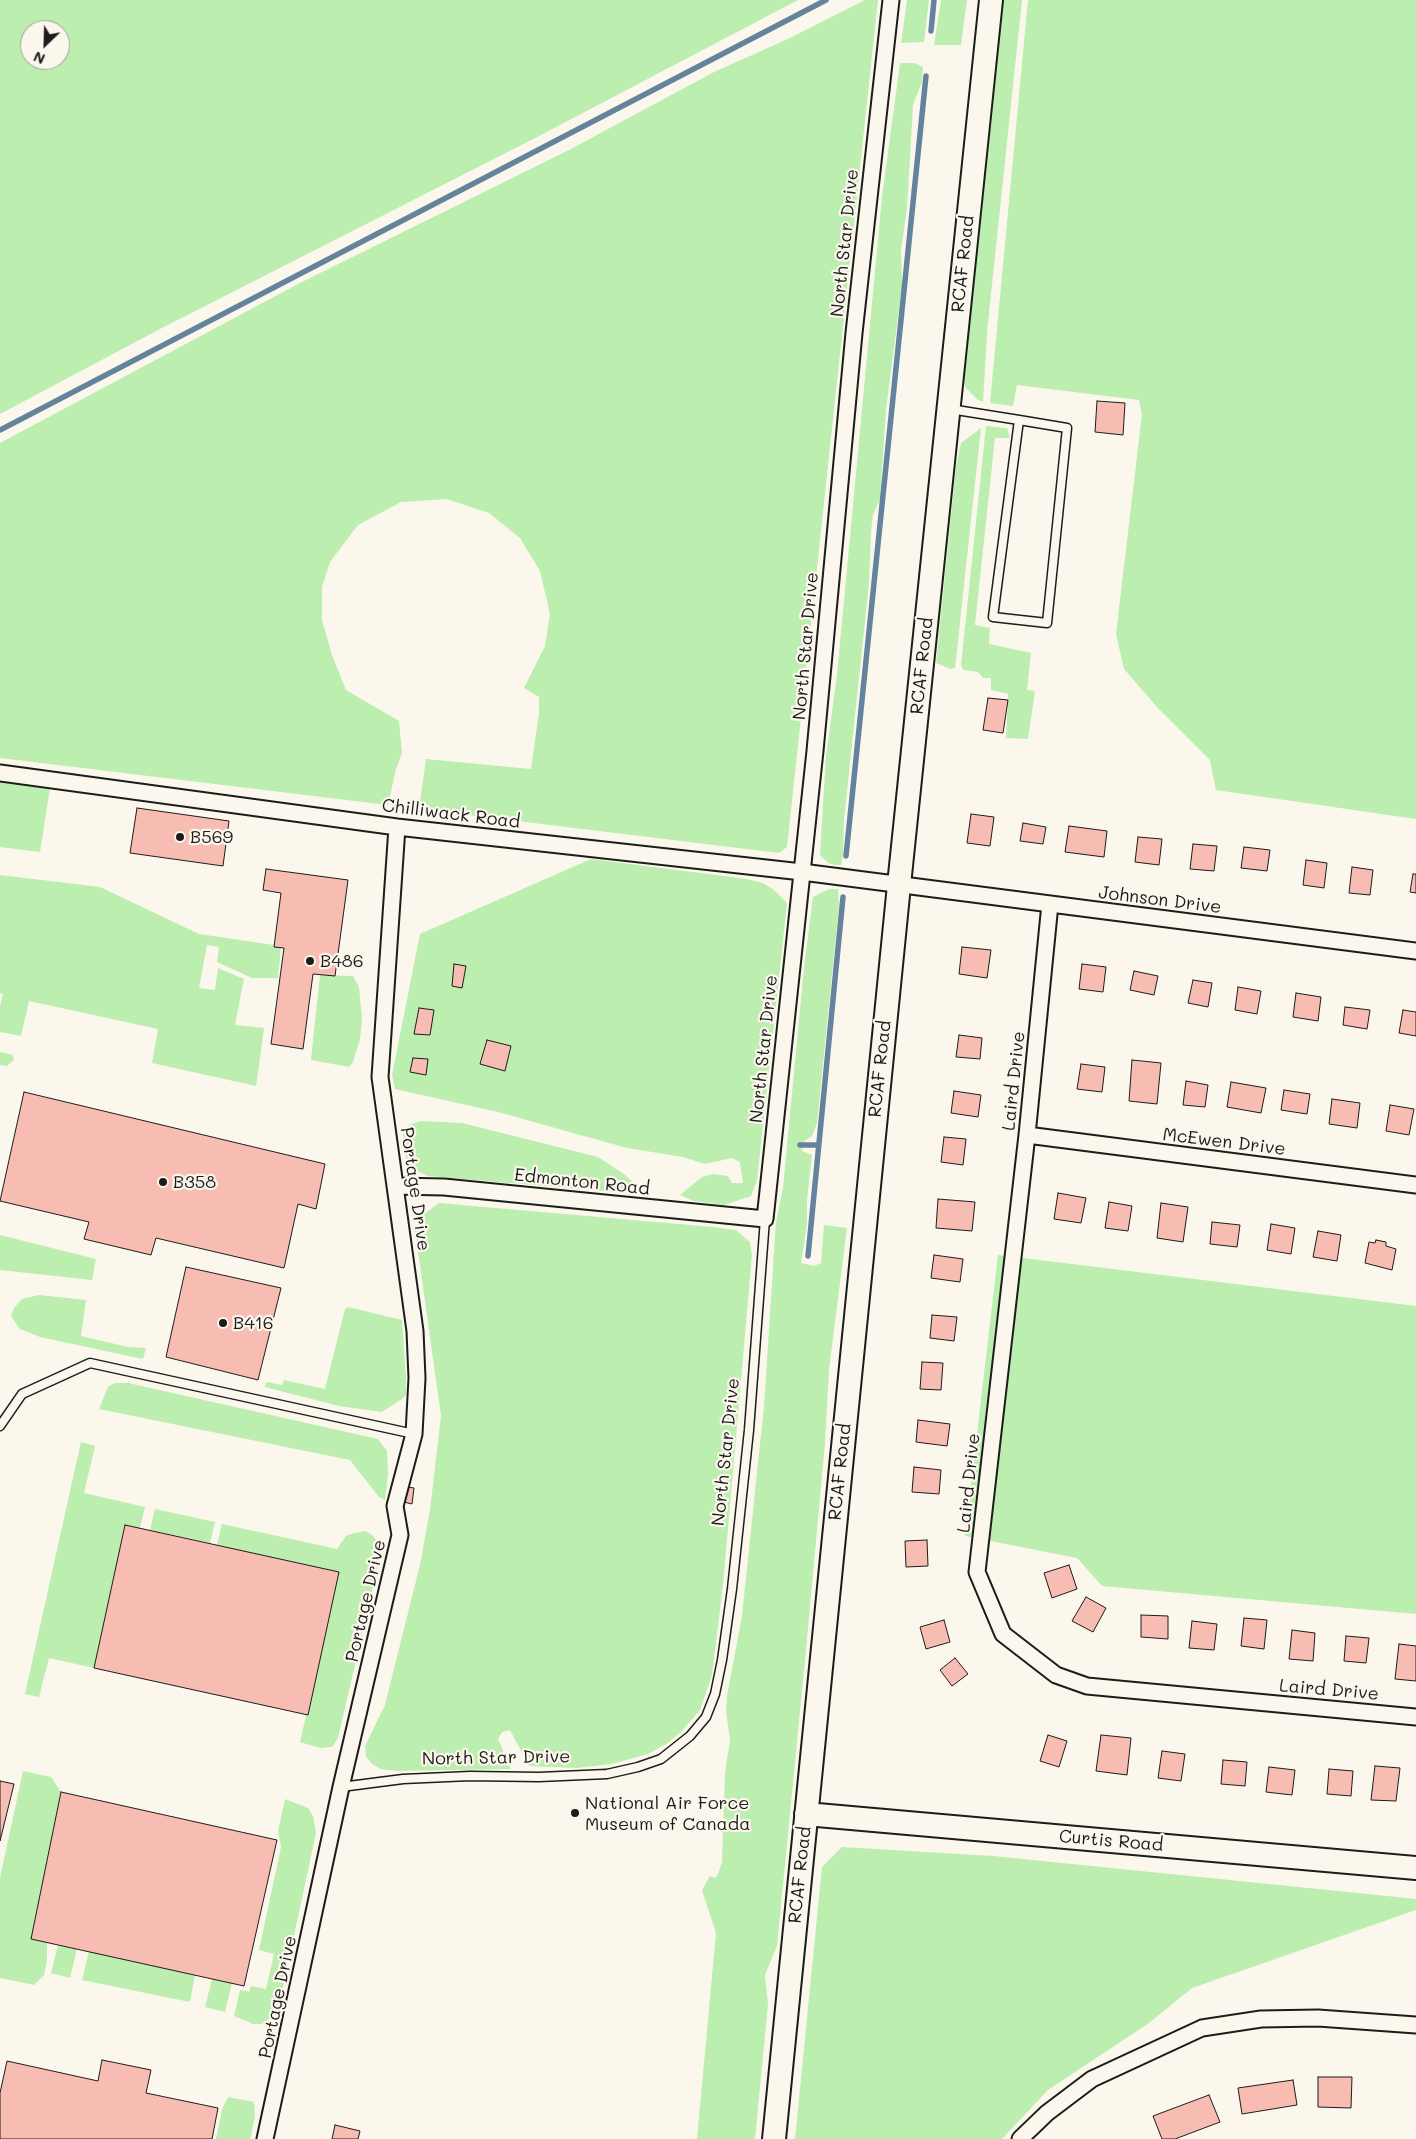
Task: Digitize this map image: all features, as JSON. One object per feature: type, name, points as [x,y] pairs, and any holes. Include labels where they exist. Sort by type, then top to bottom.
[{"type":"main road","name":"RCAF Road","points":[[774,2139],[899,885],[991,0]]},
{"type":"main road","name":"Curtis Road","points":[[806,1814],[1416,1868]]},
{"type":"street","name":"North Star Drive","points":[[765,1219],[802,872],[854,333],[890,0]]},
{"type":"street","name":"Chilliwack Road","points":[[0,773],[398,827],[802,872],[899,885]]},
{"type":"street","name":"Portage Drive","points":[[265,2139],[341,1787],[400,1535],[395,1506],[414,1434],[417,1378],[415,1331],[380,1077],[398,827]]},
{"type":"street","name":"Johnson Drive","points":[[899,885],[1416,951]]},
{"type":"street","name":"Laird Drive","points":[[1050,904],[1027,1135],[977,1572],[1003,1634],[1056,1675],[1087,1686],[1416,1717]]},
{"type":"street","name":"McEwen Drive","points":[[1027,1135],[1416,1185]]},
{"type":"street","name":"Edmonton Road","points":[[396,1186],[444,1187],[765,1219]]},
{"type":"street","points":[[1020,2139],[1047,2113],[1092,2080],[1202,2028],[1261,2019],[1299,2018],[1416,2025]]},
{"type":"lane","points":[[948,409],[1019,420],[1066,428],[1047,623],[993,618],[1019,420]]},
{"type":"lane","name":"North Star Drive","points":[[341,1787],[441,1777],[607,1774],[638,1767],[661,1759],[690,1736],[706,1717],[715,1694],[722,1660],[732,1589],[749,1430],[765,1219]]},
{"type":"lane","points":[[0,1426],[22,1394],[90,1362],[414,1434]]},
{"type":"green space","points":[[0,0],[798,0],[539,136],[160,329],[0,414]]},
{"type":"green space","points":[[865,0],[878,0],[787,847],[779,853],[419,809],[426,759],[531,769],[539,713],[539,697],[524,688],[545,646],[550,614],[540,571],[520,538],[489,513],[447,499],[401,502],[358,525],[330,562],[322,587],[322,620],[332,655],[346,690],[399,721],[402,753],[396,769],[388,805],[0,758],[0,443],[300,283],[569,150],[714,72],[790,38]]},
{"type":"green space","points":[[907,0],[929,0],[924,42],[901,43]]},
{"type":"green space","points":[[941,0],[967,0],[961,45],[934,45]]},
{"type":"green space","points":[[1003,0],[1022,0],[987,332],[983,402],[978,400],[965,387],[964,380]]},
{"type":"green space","points":[[1028,0],[1416,0],[1416,819],[1216,790],[1210,760],[1157,707],[1124,669],[1116,634],[1142,414],[1139,400],[1017,385],[1013,406],[990,403]]},
{"type":"green space","points":[[900,63],[914,63],[923,67],[922,82],[913,105],[907,208],[901,250],[902,285],[886,410],[880,499],[873,515],[871,532],[869,583],[844,820],[843,855],[841,865],[835,865],[828,863],[820,855],[826,756],[837,675],[882,197]]},
{"type":"green space","points":[[986,426],[1007,428],[1010,438],[995,438],[975,625],[990,628],[989,644],[1031,653],[1027,690],[1035,691],[1028,739],[1006,738],[1008,694],[991,690],[991,678],[983,678],[978,672],[964,670],[961,666]]},
{"type":"green space","points":[[981,428],[955,668],[951,669],[936,663],[956,467],[961,443]]},
{"type":"green space","points":[[0,781],[50,788],[40,852],[0,847]]},
{"type":"green space","points":[[591,859],[747,879],[763,883],[774,890],[787,903],[757,1180],[751,1196],[724,1205],[694,1201],[680,1195],[702,1177],[713,1174],[728,1176],[732,1183],[743,1183],[740,1162],[732,1158],[705,1164],[683,1157],[627,1148],[498,1112],[395,1089],[392,1075],[420,934]]},
{"type":"green space","points":[[0,875],[100,887],[199,934],[281,946],[278,978],[252,978],[217,962],[219,947],[207,945],[199,988],[215,990],[218,968],[244,979],[235,1025],[264,1028],[256,1086],[152,1063],[158,1029],[29,1001],[21,1036],[0,1032],[0,1006],[3,994],[0,993]]},
{"type":"green space","points":[[829,889],[838,889],[839,905],[817,1123],[812,1136],[803,1142],[802,1151],[812,1155],[807,1200],[807,1224],[801,1263],[814,1266],[821,1263],[824,1225],[847,1228],[829,1369],[825,1443],[777,1946],[765,1975],[768,2004],[755,2139],[697,2139],[716,1933],[702,1890],[710,1876],[716,1878],[722,1863],[725,1773],[730,1740],[726,1711],[727,1696],[742,1616],[764,1406],[776,1222],[783,1188],[804,967],[813,897]]},
{"type":"green space","points":[[320,975],[353,976],[359,987],[362,1018],[360,1039],[353,1062],[349,1067],[311,1060]]},
{"type":"green space","points":[[0,1052],[13,1055],[14,1060],[7,1066],[0,1065]]},
{"type":"green space","points":[[421,1121],[462,1123],[598,1157],[624,1174],[636,1185],[640,1194],[428,1176],[417,1171],[406,1161],[403,1133],[409,1125]]},
{"type":"green space","points":[[439,1203],[713,1227],[736,1230],[750,1242],[752,1255],[723,1585],[712,1675],[700,1710],[682,1731],[668,1743],[648,1754],[612,1764],[577,1768],[529,1766],[510,1730],[502,1732],[498,1739],[511,1769],[396,1771],[381,1769],[372,1764],[366,1756],[365,1746],[385,1705],[420,1565],[430,1510],[441,1416],[415,1230],[419,1218]]},
{"type":"green space","points":[[0,1235],[96,1259],[92,1280],[0,1270]]},
{"type":"green space","points":[[998,1255],[1416,1306],[1416,1614],[1102,1586],[1077,1558],[965,1536]]},
{"type":"green space","points":[[39,1295],[86,1300],[81,1336],[128,1347],[146,1348],[143,1359],[40,1337],[20,1329],[11,1316],[14,1308],[22,1299]]},
{"type":"green space","points":[[348,1307],[402,1320],[406,1395],[402,1399],[382,1412],[339,1406],[265,1387],[266,1382],[282,1385],[284,1380],[325,1389],[345,1309]]},
{"type":"green space","points":[[115,1383],[128,1383],[378,1439],[387,1451],[388,1473],[385,1500],[379,1497],[350,1460],[99,1409],[108,1387]]},
{"type":"green space","points":[[81,1442],[95,1446],[84,1493],[145,1507],[140,1528],[125,1525],[94,1668],[49,1658],[39,1697],[25,1694]]},
{"type":"green space","points":[[155,1509],[215,1522],[210,1543],[150,1530]]},
{"type":"green space","points":[[222,1524],[337,1549],[346,1536],[366,1531],[379,1543],[377,1570],[338,1738],[332,1747],[320,1748],[300,1742],[339,1572],[217,1545]]},
{"type":"green space","points":[[23,1771],[51,1777],[61,1792],[31,1939],[47,1942],[47,1960],[44,1975],[34,1985],[0,1978],[0,1878]]},
{"type":"green space","points":[[285,1799],[308,1808],[313,1816],[316,1833],[279,2006],[272,2017],[262,2024],[253,2024],[234,2016],[240,1990],[249,1992],[251,1986],[266,1989],[274,1954],[259,1950],[281,1847],[278,1831]]},
{"type":"green space","points":[[842,1847],[993,1856],[1416,1899],[1416,1910],[1192,1988],[1149,2023],[1048,2090],[1002,2139],[795,2139],[822,1867]]},
{"type":"green space","points":[[58,1945],[77,1949],[70,1978],[51,1973]]},
{"type":"green space","points":[[89,1951],[195,1975],[190,2002],[82,1980]]},
{"type":"green space","points":[[212,1979],[232,1983],[225,2012],[205,2007]]},
{"type":"green space","points":[[228,2097],[254,2102],[255,2117],[250,2139],[216,2139],[222,2110]]},
{"type":"building","points":[[1097,401],[1125,403],[1123,435],[1095,432]]},
{"type":"building","points":[[988,698],[1008,700],[1003,733],[983,730]]},
{"type":"building","name":"B569","points":[[137,808],[229,821],[223,866],[130,853]]},
{"type":"building","points":[[971,814],[994,817],[990,846],[967,843]]},
{"type":"building","points":[[1023,823],[1046,827],[1043,844],[1020,841]]},
{"type":"building","points":[[1069,826],[1107,831],[1104,857],[1065,852]]},
{"type":"building","points":[[1138,837],[1162,839],[1159,865],[1135,862]]},
{"type":"building","points":[[1193,844],[1217,846],[1214,871],[1190,869]]},
{"type":"building","points":[[1244,847],[1270,850],[1267,871],[1241,868]]},
{"type":"building","points":[[1306,860],[1327,863],[1324,888],[1303,885]]},
{"type":"building","points":[[1352,867],[1373,870],[1370,895],[1349,893]]},
{"type":"building","name":"B486","points":[[266,869],[348,880],[335,976],[313,974],[303,1049],[271,1044],[284,948],[274,947],[281,893],[263,890]]},
{"type":"building","points":[[1413,874],[1416,874],[1416,893],[1410,892]]},
{"type":"building","points":[[962,947],[991,950],[987,978],[959,974]]},
{"type":"building","points":[[454,964],[466,966],[462,988],[452,986]]},
{"type":"building","points":[[1082,964],[1106,967],[1103,992],[1079,989]]},
{"type":"building","points":[[1134,971],[1158,976],[1154,995],[1130,990]]},
{"type":"building","points":[[1193,980],[1212,983],[1208,1007],[1188,1003]]},
{"type":"building","points":[[1238,987],[1261,991],[1257,1014],[1235,1010]]},
{"type":"building","points":[[1296,993],[1321,997],[1318,1021],[1293,1017]]},
{"type":"building","points":[[1345,1007],[1370,1010],[1367,1029],[1343,1025]]},
{"type":"building","points":[[419,1008],[434,1010],[430,1035],[414,1034]]},
{"type":"building","points":[[1403,1010],[1416,1012],[1416,1036],[1399,1033]]},
{"type":"building","points":[[959,1035],[982,1038],[980,1059],[956,1057]]},
{"type":"building","points":[[487,1040],[511,1046],[505,1071],[480,1064]]},
{"type":"building","points":[[413,1058],[428,1059],[426,1075],[410,1072]]},
{"type":"building","points":[[1132,1060],[1161,1063],[1157,1104],[1129,1101]]},
{"type":"building","points":[[1081,1064],[1105,1067],[1102,1092],[1077,1089]]},
{"type":"building","points":[[1186,1081],[1208,1085],[1205,1107],[1183,1105]]},
{"type":"building","points":[[1231,1082],[1266,1088],[1261,1113],[1227,1107]]},
{"type":"building","points":[[1284,1090],[1310,1094],[1307,1114],[1281,1110]]},
{"type":"building","points":[[954,1091],[981,1095],[978,1117],[951,1113]]},
{"type":"building","name":"B358","points":[[24,1092],[325,1164],[316,1209],[298,1204],[284,1268],[156,1238],[151,1255],[84,1239],[89,1222],[0,1201]]},
{"type":"building","points":[[1332,1099],[1360,1103],[1357,1128],[1329,1124]]},
{"type":"building","points":[[1390,1105],[1414,1109],[1409,1135],[1386,1131]]},
{"type":"building","points":[[944,1137],[966,1139],[963,1165],[941,1162]]},
{"type":"building","points":[[1058,1193],[1086,1198],[1081,1223],[1054,1219]]},
{"type":"building","points":[[938,1199],[975,1202],[972,1231],[936,1228]]},
{"type":"building","points":[[1109,1202],[1132,1206],[1128,1231],[1105,1228]]},
{"type":"building","points":[[1161,1203],[1188,1207],[1183,1242],[1157,1238]]},
{"type":"building","points":[[1212,1222],[1240,1225],[1237,1247],[1210,1244]]},
{"type":"building","points":[[1271,1224],[1295,1228],[1291,1254],[1267,1250]]},
{"type":"building","points":[[1318,1231],[1341,1235],[1337,1261],[1313,1257]]},
{"type":"building","points":[[1376,1240],[1386,1242],[1386,1246],[1396,1249],[1392,1270],[1365,1263],[1369,1242],[1375,1243]]},
{"type":"building","points":[[934,1255],[963,1259],[960,1282],[931,1278]]},
{"type":"building","name":"B416","points":[[186,1267],[281,1288],[258,1380],[166,1357]]},
{"type":"building","points":[[932,1315],[957,1317],[954,1341],[930,1338]]},
{"type":"building","points":[[922,1362],[943,1363],[941,1390],[920,1389]]},
{"type":"building","points":[[918,1420],[950,1424],[947,1446],[916,1442]]},
{"type":"building","points":[[914,1467],[941,1470],[939,1494],[912,1492]]},
{"type":"building","points":[[407,1487],[414,1488],[412,1504],[404,1502]]},
{"type":"building","points":[[125,1525],[339,1572],[308,1715],[94,1668]]},
{"type":"building","points":[[927,1540],[928,1566],[906,1567],[905,1541]]},
{"type":"building","points":[[1069,1565],[1077,1589],[1052,1598],[1044,1573]]},
{"type":"building","points":[[1086,1597],[1106,1608],[1093,1632],[1072,1621]]},
{"type":"building","points":[[1141,1615],[1168,1616],[1168,1639],[1141,1637]]},
{"type":"building","points":[[1244,1618],[1267,1620],[1264,1649],[1241,1646]]},
{"type":"building","points":[[944,1620],[950,1642],[926,1649],[920,1627]]},
{"type":"building","points":[[1192,1621],[1217,1624],[1214,1650],[1189,1648]]},
{"type":"building","points":[[1292,1630],[1315,1633],[1313,1661],[1289,1659]]},
{"type":"building","points":[[1346,1636],[1369,1638],[1366,1663],[1344,1661]]},
{"type":"building","points":[[1399,1644],[1416,1646],[1416,1681],[1395,1679]]},
{"type":"building","points":[[955,1658],[968,1674],[952,1686],[940,1670]]},
{"type":"building","points":[[1048,1735],[1067,1741],[1059,1767],[1040,1761]]},
{"type":"building","points":[[1101,1735],[1131,1738],[1127,1775],[1096,1771]]},
{"type":"building","points":[[1162,1751],[1185,1754],[1181,1781],[1158,1778]]},
{"type":"building","points":[[1223,1760],[1247,1762],[1245,1786],[1221,1784]]},
{"type":"building","points":[[1375,1766],[1400,1768],[1396,1801],[1371,1800]]},
{"type":"building","points":[[1269,1767],[1295,1770],[1292,1795],[1266,1792]]},
{"type":"building","points":[[1329,1769],[1353,1771],[1351,1796],[1327,1794]]},
{"type":"building","points":[[0,1781],[14,1784],[0,1841]]},
{"type":"building","points":[[61,1792],[277,1840],[244,1986],[31,1939]]},
{"type":"building","points":[[102,2060],[151,2070],[146,2093],[218,2108],[212,2139],[0,2139],[0,2093],[7,2061],[98,2081]]},
{"type":"building","points":[[1318,2077],[1352,2077],[1351,2108],[1318,2107]]},
{"type":"building","points":[[1293,2080],[1297,2105],[1242,2114],[1238,2088]]},
{"type":"building","points":[[1209,2095],[1220,2122],[1175,2139],[1162,2139],[1153,2116]]},
{"type":"building","points":[[335,2125],[360,2131],[358,2139],[332,2139]]},
{"type":"waterway","points":[[0,430],[826,0]]},
{"type":"waterway","points":[[931,31],[934,0]]},
{"type":"waterway","points":[[846,856],[926,76]]},
{"type":"waterway","points":[[808,1256],[843,897]]},
{"type":"waterway","points":[[800,1145],[817,1145]]},
{"type":"place","name":"B569","points":[[180,837]]},
{"type":"place","name":"B486","points":[[310,961]]},
{"type":"place","name":"B358","points":[[163,1182]]},
{"type":"place","name":"B416","points":[[223,1323]]},
{"type":"place","name":"National Air Force Museum of Canada","points":[[575,1813]]}]
